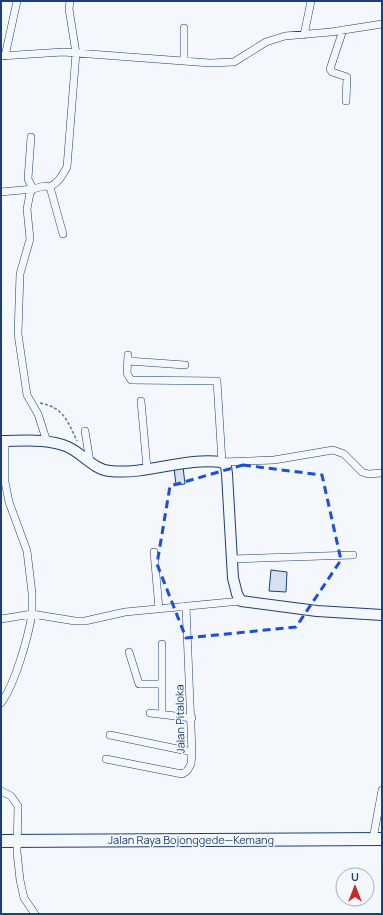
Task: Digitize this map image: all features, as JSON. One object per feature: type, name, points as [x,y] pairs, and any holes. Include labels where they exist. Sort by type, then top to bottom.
[{"type":"highway","name":"Jalan Raya Bojonggede—Kemang","points":[[1,841],[378,839]]},
{"type":"street","points":[[17,1],[3,56],[76,52],[184,61],[234,62],[266,42],[285,36],[304,35],[382,24]]},
{"type":"street","points":[[1,192],[33,189],[44,186],[50,187],[60,179],[67,167],[76,52],[69,9],[70,1]]},
{"type":"street","points":[[304,35],[311,1]]},
{"type":"street","points":[[184,28],[184,61]]},
{"type":"street","points":[[343,30],[330,69],[332,72],[347,77],[346,101]]},
{"type":"street","points":[[31,137],[28,179],[33,189]]},
{"type":"street","points":[[50,187],[63,234]]},
{"type":"street","points":[[33,189],[30,193],[27,209],[30,239],[20,274],[18,334],[27,395],[38,414],[48,442]]},
{"type":"street","points":[[185,365],[128,358],[127,373],[131,380],[217,382],[222,462],[226,466],[227,474],[231,560],[234,587],[241,600]]},
{"type":"street","points":[[141,401],[147,468]]},
{"type":"street","points":[[85,431],[87,458]]},
{"type":"street","points":[[1,703],[8,694],[12,683],[30,626],[32,614],[32,593],[27,551],[9,502],[5,482],[3,441],[48,442],[68,447],[105,471],[110,472],[189,461],[222,462],[274,460],[333,450],[344,454],[362,472],[368,474],[382,473]]},
{"type":"street","points":[[154,552],[159,609]]},
{"type":"street","points":[[231,560],[353,554]]},
{"type":"street","points":[[1,619],[32,614],[75,621],[85,621],[125,612],[241,600],[317,611],[382,615]]},
{"type":"street","name":"Jalan Pitaloka","points":[[106,759],[182,774],[187,771],[191,764],[192,718],[186,606]]},
{"type":"street","points":[[162,644],[162,714]]},
{"type":"street","points":[[129,652],[139,684],[162,684]]},
{"type":"street","points":[[150,713],[192,718]]},
{"type":"street","points":[[110,735],[192,752]]},
{"type":"street","points":[[378,839],[382,790]]},
{"type":"street","points":[[1,791],[11,796],[18,806],[18,841],[21,891],[34,914]]},
{"type":"path","points":[[27,395],[39,403],[53,406],[64,417],[87,458]]},
{"type":"highlighted area","points":[[243,465],[322,475],[341,560],[296,627],[186,638],[157,564],[170,486]]},
{"type":"building","points":[[183,467],[185,484],[176,485],[174,468]]},
{"type":"building","points":[[271,570],[287,572],[286,592],[269,591]]}]
